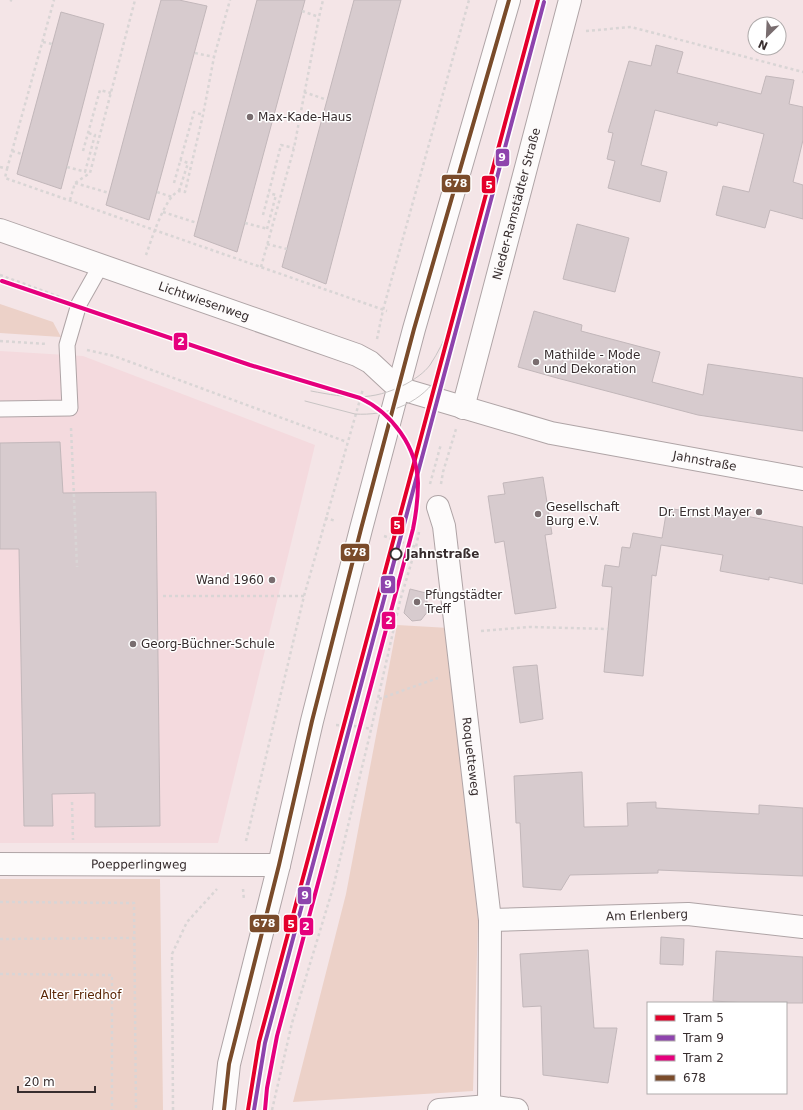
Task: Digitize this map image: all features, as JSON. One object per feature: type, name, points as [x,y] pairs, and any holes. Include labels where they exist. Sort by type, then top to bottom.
[{"type":"street","points":[[224,1110],[229,1064],[279,865],[312,721],[419,310],[509,0]]},
{"type":"street","name":"Nieder-Ramstädter Straße","points":[[463,408],[570,0]]},
{"type":"street","name":"Lichtwiesenweg","points":[[0,230],[357,355],[370,362],[398,388]]},
{"type":"street","name":"Jahnstraße","points":[[398,388],[551,433],[803,478]]},
{"type":"street","name":"Roquetteweg","points":[[438,507],[444,526],[490,920],[489,1108]]},
{"type":"street","name":"Poepperlingweg","points":[[0,864],[279,865]]},
{"type":"street","name":"Am Erlenberg","points":[[490,920],[688,914],[803,927]]},
{"type":"street","points":[[439,1110],[489,1108],[516,1110]]},
{"type":"lane","points":[[0,409],[70,408],[67,345],[79,304],[101,265]]},
{"type":"path","points":[[54,0],[4,178],[388,311]]},
{"type":"path","points":[[70,200],[75,183],[90,173],[135,0]]},
{"type":"path","points":[[179,191],[185,192],[203,114],[214,57],[230,0]]},
{"type":"path","points":[[269,229],[294,148],[323,0]]},
{"type":"path","points":[[376,343],[383,310],[469,0]]},
{"type":"path","points":[[302,11],[319,16]]},
{"type":"path","points":[[562,32],[631,27],[803,72]]},
{"type":"path","points":[[43,42],[52,44]]},
{"type":"path","points":[[195,53],[214,57]]},
{"type":"path","points":[[83,151],[100,90],[111,93]]},
{"type":"path","points":[[304,92],[327,100]]},
{"type":"path","points":[[174,183],[194,112],[203,114]]},
{"type":"path","points":[[85,172],[95,135],[88,133]]},
{"type":"path","points":[[263,215],[281,145],[294,148]]},
{"type":"path","points":[[12,151],[22,154]]},
{"type":"path","points":[[155,231],[158,221],[172,196],[179,191],[188,162],[180,160]]},
{"type":"path","points":[[0,167],[7,169]]},
{"type":"path","points":[[67,167],[90,173]]},
{"type":"path","points":[[75,183],[109,193]]},
{"type":"path","points":[[157,192],[172,196]]},
{"type":"path","points":[[261,267],[276,195],[269,193]]},
{"type":"path","points":[[163,212],[197,223]]},
{"type":"path","points":[[245,224],[269,229]]},
{"type":"path","points":[[267,244],[287,249]]},
{"type":"path","points":[[0,276],[79,304]]},
{"type":"path","points":[[0,340],[67,345],[114,356],[347,442]]},
{"type":"path","points":[[173,1110],[172,954],[187,922],[240,864],[304,596],[364,385]]},
{"type":"path","points":[[438,507],[443,472],[463,408]]},
{"type":"path","points":[[71,433],[76,567]]},
{"type":"path","points":[[325,518],[336,521]]},
{"type":"path","points":[[383,536],[416,547]]},
{"type":"path","points":[[163,596],[304,596]]},
{"type":"path","points":[[272,1110],[292,1023],[333,888],[400,601]]},
{"type":"path","points":[[456,634],[530,627],[608,628]]},
{"type":"path","points":[[378,699],[461,670]]},
{"type":"path","points":[[333,725],[354,726],[371,729]]},
{"type":"path","points":[[72,802],[74,864]]},
{"type":"path","points":[[0,902],[134,903],[136,1110]]},
{"type":"path","points":[[0,939],[134,938]]},
{"type":"path","points":[[0,974],[112,975],[112,1110]]},
{"type":"shaded area","name":"Georg-Büchner-Schule","points":[[0,351],[83,356],[315,445],[218,843],[0,843]]},
{"type":"green space","points":[[0,304],[53,322],[61,337],[0,333]]},
{"type":"green space","points":[[397,625],[449,628],[478,920],[473,1091],[293,1102],[346,894]]},
{"type":"green space","name":"Alter Friedhof","points":[[0,879],[160,879],[163,1110],[0,1110]]},
{"type":"building","points":[[161,0],[179,0],[207,6],[149,220],[106,205]]},
{"type":"building","name":"Max-Kade-Haus","points":[[257,0],[305,0],[237,252],[194,236]]},
{"type":"building","points":[[354,0],[401,0],[326,284],[282,267]]},
{"type":"building","points":[[61,12],[104,24],[61,189],[17,174]]},
{"type":"building","points":[[656,45],[683,52],[677,73],[761,94],[766,76],[794,80],[789,104],[803,107],[803,140],[793,182],[803,185],[803,219],[770,210],[765,228],[716,215],[723,186],[749,192],[764,134],[718,122],[717,126],[655,110],[641,165],[667,172],[660,202],[608,188],[615,161],[607,159],[613,133],[608,132],[629,61],[651,66]]},
{"type":"building","points":[[577,224],[629,238],[615,292],[563,279]]},
{"type":"building","points":[[534,311],[582,325],[581,331],[660,352],[652,382],[703,395],[708,364],[803,378],[803,431],[698,415],[518,367]]},
{"type":"building","points":[[60,442],[63,493],[156,492],[160,826],[95,827],[95,793],[52,794],[53,826],[24,826],[19,549],[0,549],[0,443]]},
{"type":"building","points":[[543,477],[552,534],[545,535],[556,608],[515,614],[504,541],[495,543],[488,496],[505,494],[503,483]]},
{"type":"building","points":[[667,508],[729,518],[730,513],[803,527],[803,584],[769,577],[769,580],[720,571],[723,555],[661,545],[656,576],[652,575],[643,676],[604,672],[612,587],[602,586],[605,565],[619,567],[622,547],[630,548],[633,533],[662,538]]},
{"type":"building","name":"Pfungstädter Treff","points":[[410,589],[426,593],[428,611],[421,620],[412,621],[404,613]]},
{"type":"building","points":[[537,665],[543,719],[520,723],[513,667]]},
{"type":"building","points":[[582,772],[584,827],[628,826],[627,803],[656,802],[656,808],[759,814],[759,805],[803,808],[803,876],[658,870],[658,873],[570,875],[561,890],[523,887],[520,823],[516,823],[514,776]]},
{"type":"building","points":[[661,937],[684,939],[683,965],[660,964]]},
{"type":"building","points":[[588,950],[594,1028],[617,1028],[608,1083],[543,1075],[541,1006],[523,1007],[520,954]]},
{"type":"building","points":[[716,951],[803,957],[803,1003],[713,1001]]},
{"type":"tram line","name":"5","points":[[248,1110],[259,1042],[538,0]]},
{"type":"tram line","name":"9","points":[[254,1110],[265,1043],[544,2]]},
{"type":"tram line","name":"2","points":[[2,281],[250,365],[360,398],[372,404],[392,422],[408,444],[413,457],[417,470],[418,483],[417,506],[413,529],[277,1036],[267,1088],[265,1110]]},
{"type":"tram line","points":[[311,391],[348,397],[359,397],[382,394],[393,390],[406,384],[425,371],[438,351],[450,327]]},
{"type":"tram line","points":[[305,401],[355,414],[378,413],[400,407],[420,396],[429,388],[440,374],[459,332]]},
{"type":"transit line","name":"678","points":[[224,1110],[229,1064],[279,865],[312,721],[361,529],[414,329],[509,0]]},
{"type":"place","name":"Max-Kade-Haus","points":[[250,117]]},
{"type":"place","name":"Mathilde - Mode und Dekoration","points":[[536,362]]},
{"type":"place","name":"Dr. Ernst Mayer","points":[[759,512]]},
{"type":"place","name":"Gesellschaft Burg e.V.","points":[[538,514]]},
{"type":"place","name":"Jahnstraße","points":[[396,554]]},
{"type":"place","name":"Wand 1960","points":[[272,580]]},
{"type":"place","name":"Pfungstädter Treff","points":[[417,602]]},
{"type":"place","name":"Georg-Büchner-Schule","points":[[133,644]]}]
